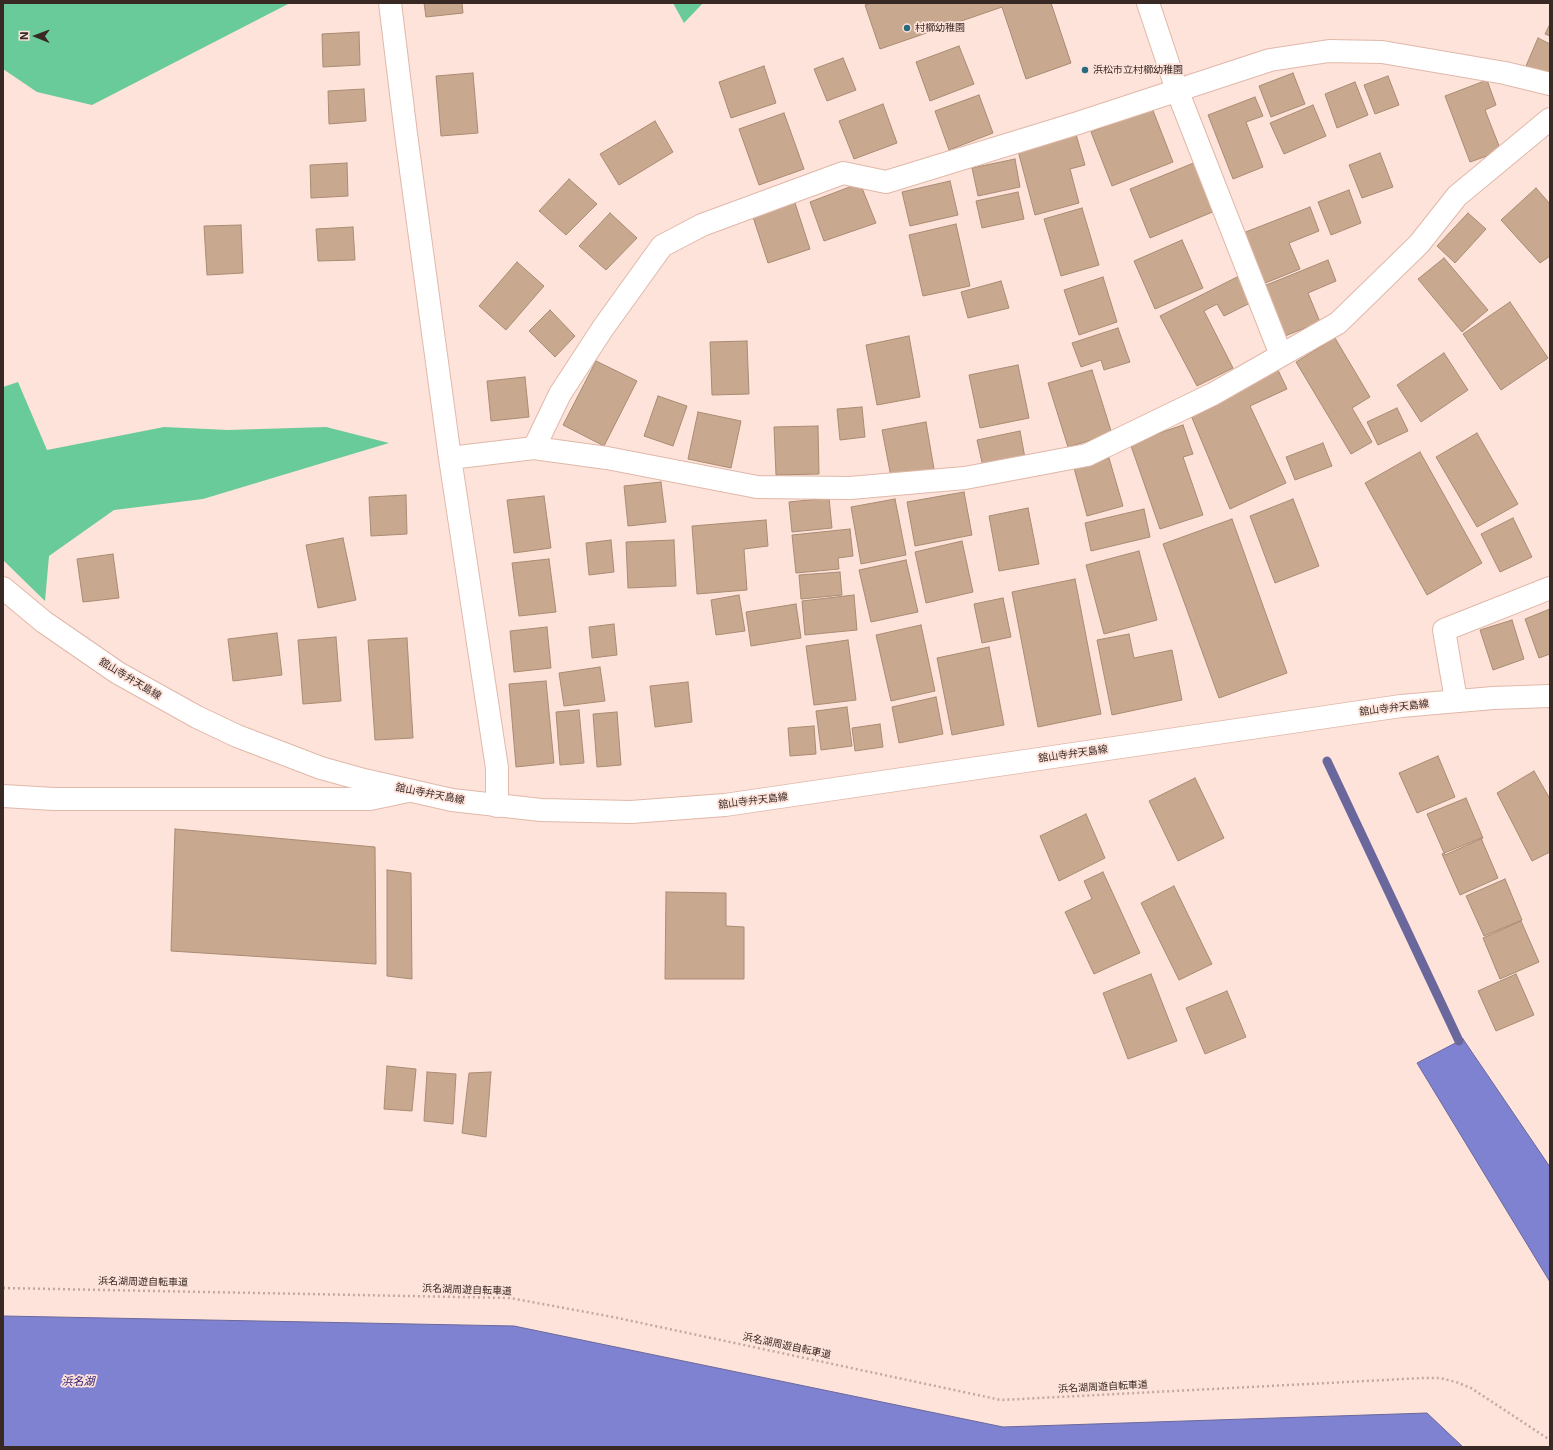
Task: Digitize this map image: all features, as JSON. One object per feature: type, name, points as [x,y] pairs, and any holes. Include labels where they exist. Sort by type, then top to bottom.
[{"type":"street","points":[[390,3],[406,134],[450,458],[497,768],[497,806]]},
{"type":"street","points":[[1148,3],[1177,90],[1281,355]]},
{"type":"street","points":[[534,448],[560,394],[603,328],[662,246],[702,225],[844,173],[886,182],[1078,123],[1270,60],[1329,51],[1382,52],[1505,73],[1550,84]]},
{"type":"street","points":[[450,458],[534,448],[608,458],[757,487],[850,488],[965,478],[1087,455],[1213,394],[1338,323],[1419,244],[1457,196],[1550,118]]},
{"type":"street","name":"舘山寺弁天島線","points":[[3,588],[44,622],[125,677],[197,717],[237,736],[321,768],[408,791],[452,800],[541,810],[631,812],[725,805],[1346,714],[1456,700],[1550,696]]},
{"type":"street","points":[[1456,700],[1444,630],[1550,588]]},
{"type":"street","points":[[3,796],[54,799],[370,799],[408,791]]},
{"type":"path","name":"浜名湖周遊自転車道","points":[[3,1288],[510,1298],[613,1317],[1001,1400],[1440,1378],[1471,1388],[1550,1440]]},
{"type":"green space","points":[[3,3],[290,3],[92,105],[37,92],[3,69]]},
{"type":"green space","points":[[673,3],[703,3],[684,23]]},
{"type":"green space","points":[[18,382],[47,450],[164,427],[228,430],[326,427],[389,443],[203,499],[114,510],[49,556],[45,601],[3,560],[3,387]]},
{"type":"water","points":[[1463,1039],[1550,1167],[1550,1282],[1417,1063]]},
{"type":"water","name":"浜名湖","points":[[3,1316],[514,1326],[1003,1427],[1427,1413],[1463,1447],[3,1447]]},
{"type":"building","points":[[424,3],[462,3],[463,13],[426,17]]},
{"type":"building","name":"村櫛幼稚園","points":[[871,3],[1051,3],[1071,63],[1026,79],[1002,7],[880,49],[865,5]]},
{"type":"building","points":[[1550,24],[1550,36],[1545,34]]},
{"type":"building","points":[[359,32],[360,65],[323,67],[322,34]]},
{"type":"building","points":[[1538,38],[1550,44],[1550,76],[1526,66]]},
{"type":"building","points":[[959,46],[974,84],[930,101],[916,62]]},
{"type":"building","points":[[843,58],[856,90],[827,101],[814,69]]},
{"type":"building","points":[[764,66],[776,103],[731,118],[719,82]]},
{"type":"building","points":[[473,73],[478,133],[441,136],[436,76]]},
{"type":"building","points":[[1293,73],[1305,104],[1271,117],[1259,86]]},
{"type":"building","points":[[1388,76],[1399,105],[1375,114],[1364,85]]},
{"type":"building","points":[[1487,80],[1496,105],[1485,110],[1501,151],[1470,162],[1445,96]]},
{"type":"building","points":[[1355,82],[1368,115],[1337,128],[1325,94]]},
{"type":"building","points":[[364,89],[366,121],[329,124],[328,91]]},
{"type":"building","points":[[979,95],[993,133],[949,150],[935,111]]},
{"type":"building","points":[[1255,97],[1263,116],[1246,122],[1263,167],[1233,179],[1208,115]]},
{"type":"building","points":[[883,104],[897,143],[854,159],[839,121]]},
{"type":"building","points":[[1313,105],[1326,136],[1284,154],[1270,123]]},
{"type":"building","points":[[1152,108],[1173,162],[1112,186],[1091,132]]},
{"type":"building","points":[[784,113],[804,169],[759,185],[739,129]]},
{"type":"building","points":[[655,121],[673,152],[619,185],[600,154]]},
{"type":"building","points":[[1075,131],[1085,165],[1070,169],[1079,203],[1035,215],[1017,147]]},
{"type":"building","points":[[1380,153],[1393,187],[1362,198],[1349,165]]},
{"type":"building","points":[[1015,159],[1020,187],[978,196],[972,168]]},
{"type":"building","points":[[1196,162],[1215,211],[1150,238],[1130,189]]},
{"type":"building","points":[[347,163],[348,196],[311,198],[310,165]]},
{"type":"building","points":[[569,179],[597,204],[566,235],[539,211]]},
{"type":"building","points":[[950,181],[958,215],[910,226],[902,192]]},
{"type":"building","points":[[860,183],[876,223],[824,241],[810,202]]},
{"type":"building","points":[[1536,188],[1550,204],[1550,256],[1540,263],[1501,220]]},
{"type":"building","points":[[1349,190],[1361,223],[1331,235],[1318,202]]},
{"type":"building","points":[[1018,192],[1024,219],[982,228],[976,201]]},
{"type":"building","points":[[795,203],[810,249],[768,263],[753,217]]},
{"type":"building","points":[[1310,207],[1319,231],[1289,243],[1300,269],[1263,284],[1243,233]]},
{"type":"building","points":[[1082,208],[1099,265],[1061,276],[1044,219]]},
{"type":"building","points":[[610,213],[637,238],[606,270],[579,246]]},
{"type":"building","points":[[1468,213],[1486,229],[1455,263],[1437,246]]},
{"type":"building","points":[[956,224],[970,286],[923,296],[909,235]]},
{"type":"building","points":[[241,225],[243,273],[207,275],[204,226]]},
{"type":"building","points":[[353,227],[355,260],[318,261],[316,229]]},
{"type":"building","points":[[1182,240],[1203,288],[1155,309],[1134,261]]},
{"type":"building","points":[[1444,258],[1488,310],[1462,332],[1418,279]]},
{"type":"building","points":[[1328,260],[1336,281],[1308,293],[1320,322],[1285,336],[1264,286]]},
{"type":"building","points":[[517,262],[544,286],[506,330],[479,306]]},
{"type":"building","points":[[1239,276],[1252,302],[1224,316],[1217,304],[1204,311],[1233,368],[1197,386],[1160,316]]},
{"type":"building","points":[[1103,277],[1117,322],[1079,335],[1064,290]]},
{"type":"building","points":[[1001,281],[1009,308],[968,318],[961,292]]},
{"type":"building","points":[[1510,302],[1548,358],[1501,390],[1463,334]]},
{"type":"building","points":[[550,310],[575,336],[555,357],[529,331]]},
{"type":"building","points":[[1118,328],[1130,362],[1104,370],[1101,360],[1081,367],[1072,343]]},
{"type":"building","points":[[909,336],[920,397],[877,405],[866,345]]},
{"type":"building","points":[[1335,338],[1370,397],[1352,408],[1372,442],[1351,454],[1296,362]]},
{"type":"building","points":[[747,341],[749,394],[712,395],[710,342]]},
{"type":"building","points":[[1444,353],[1468,390],[1421,422],[1397,385]]},
{"type":"building","points":[[596,361],[637,381],[604,446],[563,425]]},
{"type":"building","points":[[1018,365],[1029,418],[980,428],[969,375]]},
{"type":"building","points":[[1092,370],[1112,434],[1068,447],[1048,383]]},
{"type":"building","points":[[1278,370],[1287,389],[1250,406],[1286,483],[1230,509],[1190,413]]},
{"type":"building","points":[[525,377],[529,417],[491,421],[487,381]]},
{"type":"building","points":[[658,396],[687,406],[673,446],[644,436]]},
{"type":"building","points":[[862,407],[865,437],[840,440],[837,409]]},
{"type":"building","points":[[1397,408],[1408,431],[1378,445],[1367,422]]},
{"type":"building","points":[[698,412],[741,421],[731,468],[688,459]]},
{"type":"building","points":[[926,422],[934,469],[891,477],[882,430]]},
{"type":"building","points":[[1183,425],[1193,454],[1183,457],[1203,515],[1160,529],[1130,443]]},
{"type":"building","points":[[818,426],[819,474],[776,475],[774,427]]},
{"type":"building","points":[[1020,431],[1025,458],[983,467],[977,440]]},
{"type":"building","points":[[1477,433],[1518,504],[1477,527],[1436,457]]},
{"type":"building","points":[[1323,443],[1332,466],[1295,480],[1286,457]]},
{"type":"building","points":[[1420,452],[1482,563],[1427,595],[1365,483]]},
{"type":"building","points":[[1109,458],[1123,506],[1087,516],[1074,468]]},
{"type":"building","points":[[661,482],[666,522],[628,526],[624,486]]},
{"type":"building","points":[[964,492],[972,535],[915,546],[907,502]]},
{"type":"building","points":[[406,495],[407,534],[371,536],[369,497]]},
{"type":"building","points":[[544,496],[551,548],[514,553],[507,500]]},
{"type":"building","points":[[829,498],[832,528],[792,532],[789,502]]},
{"type":"building","points":[[895,499],[906,555],[861,564],[851,507]]},
{"type":"building","points":[[1293,499],[1319,566],[1275,583],[1250,516]]},
{"type":"building","points":[[1028,508],[1039,564],[999,571],[989,516]]},
{"type":"building","points":[[1144,509],[1150,537],[1091,551],[1085,523]]},
{"type":"building","points":[[1513,518],[1532,557],[1500,572],[1481,534]]},
{"type":"building","points":[[1232,519],[1287,673],[1219,698],[1163,544]]},
{"type":"building","points":[[766,520],[768,546],[744,549],[747,590],[697,594],[692,526]]},
{"type":"building","points":[[850,529],[853,556],[838,558],[839,569],[796,573],[792,535]]},
{"type":"building","points":[[343,538],[356,600],[318,608],[306,545]]},
{"type":"building","points":[[611,540],[614,572],[589,575],[586,543]]},
{"type":"building","points":[[674,540],[676,586],[628,588],[626,542]]},
{"type":"building","points":[[962,541],[973,592],[926,603],[915,552]]},
{"type":"building","points":[[1139,551],[1157,620],[1104,634],[1086,565]]},
{"type":"building","points":[[113,554],[119,598],[83,602],[77,559]]},
{"type":"building","points":[[549,559],[556,612],[519,616],[512,563]]},
{"type":"building","points":[[906,560],[918,612],[871,622],[859,570]]},
{"type":"building","points":[[840,572],[842,595],[801,599],[799,575]]},
{"type":"building","points":[[1075,579],[1101,714],[1038,727],[1012,592]]},
{"type":"building","points":[[739,595],[745,631],[716,635],[711,600]]},
{"type":"building","points":[[854,595],[857,630],[805,635],[802,601]]},
{"type":"building","points":[[1003,598],[1011,637],[982,643],[974,604]]},
{"type":"building","points":[[796,604],[801,638],[751,646],[746,612]]},
{"type":"building","points":[[1550,609],[1550,654],[1539,658],[1525,619]]},
{"type":"building","points":[[1512,620],[1524,659],[1493,670],[1480,630]]},
{"type":"building","points":[[614,624],[617,655],[592,658],[589,627]]},
{"type":"building","points":[[921,625],[935,691],[891,701],[876,635]]},
{"type":"building","points":[[547,627],[551,668],[514,672],[510,631]]},
{"type":"building","points":[[277,633],[282,675],[233,681],[228,639]]},
{"type":"building","points":[[1129,634],[1134,658],[1172,650],[1182,700],[1112,715],[1097,640]]},
{"type":"building","points":[[336,637],[341,701],[303,704],[298,640]]},
{"type":"building","points":[[407,638],[413,738],[375,740],[368,640]]},
{"type":"building","points":[[848,640],[856,700],[814,705],[806,646]]},
{"type":"building","points":[[989,647],[1004,725],[952,735],[937,658]]},
{"type":"building","points":[[600,667],[605,701],[564,706],[559,673]]},
{"type":"building","points":[[546,681],[554,763],[516,767],[509,684]]},
{"type":"building","points":[[688,682],[692,722],[655,727],[650,686]]},
{"type":"building","points":[[936,697],[943,734],[899,743],[892,707]]},
{"type":"building","points":[[847,707],[852,746],[821,750],[816,711]]},
{"type":"building","points":[[579,710],[584,763],[560,765],[556,712]]},
{"type":"building","points":[[617,712],[621,765],[597,767],[593,714]]},
{"type":"building","points":[[880,724],[883,747],[855,751],[852,728]]},
{"type":"building","points":[[814,726],[816,754],[790,756],[788,728]]},
{"type":"building","points":[[1438,756],[1455,797],[1417,813],[1399,773]]},
{"type":"building","points":[[1534,771],[1550,799],[1550,852],[1532,861],[1497,793]]},
{"type":"building","points":[[1195,778],[1224,838],[1178,861],[1149,801]]},
{"type":"building","points":[[1466,798],[1483,838],[1445,855],[1427,814]]},
{"type":"building","points":[[1086,814],[1105,858],[1059,881],[1040,836]]},
{"type":"building","points":[[175,829],[375,847],[376,964],[171,951]]},
{"type":"building","points":[[1481,838],[1498,878],[1460,895],[1442,854]]},
{"type":"building","points":[[387,870],[411,873],[412,979],[387,976]]},
{"type":"building","points":[[1103,872],[1140,953],[1094,974],[1065,912],[1092,899],[1084,881]]},
{"type":"building","points":[[1505,879],[1522,920],[1484,936],[1466,896]]},
{"type":"building","points":[[1174,886],[1212,964],[1179,980],[1141,903]]},
{"type":"building","points":[[666,892],[726,893],[726,926],[744,927],[744,979],[665,979]]},
{"type":"building","points":[[1521,921],[1539,962],[1500,979],[1483,938]]},
{"type":"building","points":[[1151,974],[1177,1041],[1128,1059],[1103,993]]},
{"type":"building","points":[[1516,974],[1534,1015],[1496,1031],[1478,991]]},
{"type":"building","points":[[1227,991],[1246,1037],[1205,1054],[1186,1008]]},
{"type":"building","points":[[387,1066],[416,1069],[412,1111],[384,1109]]},
{"type":"building","points":[[427,1072],[456,1074],[453,1124],[424,1121]]},
{"type":"building","points":[[491,1072],[486,1137],[462,1133],[469,1073]]},
{"type":"waterway","points":[[1327,761],[1459,1041]]},
{"type":"place","name":"村櫛幼稚園","points":[[907,28]]},
{"type":"place","name":"浜松市立村櫛幼稚園","points":[[1085,70]]}]
